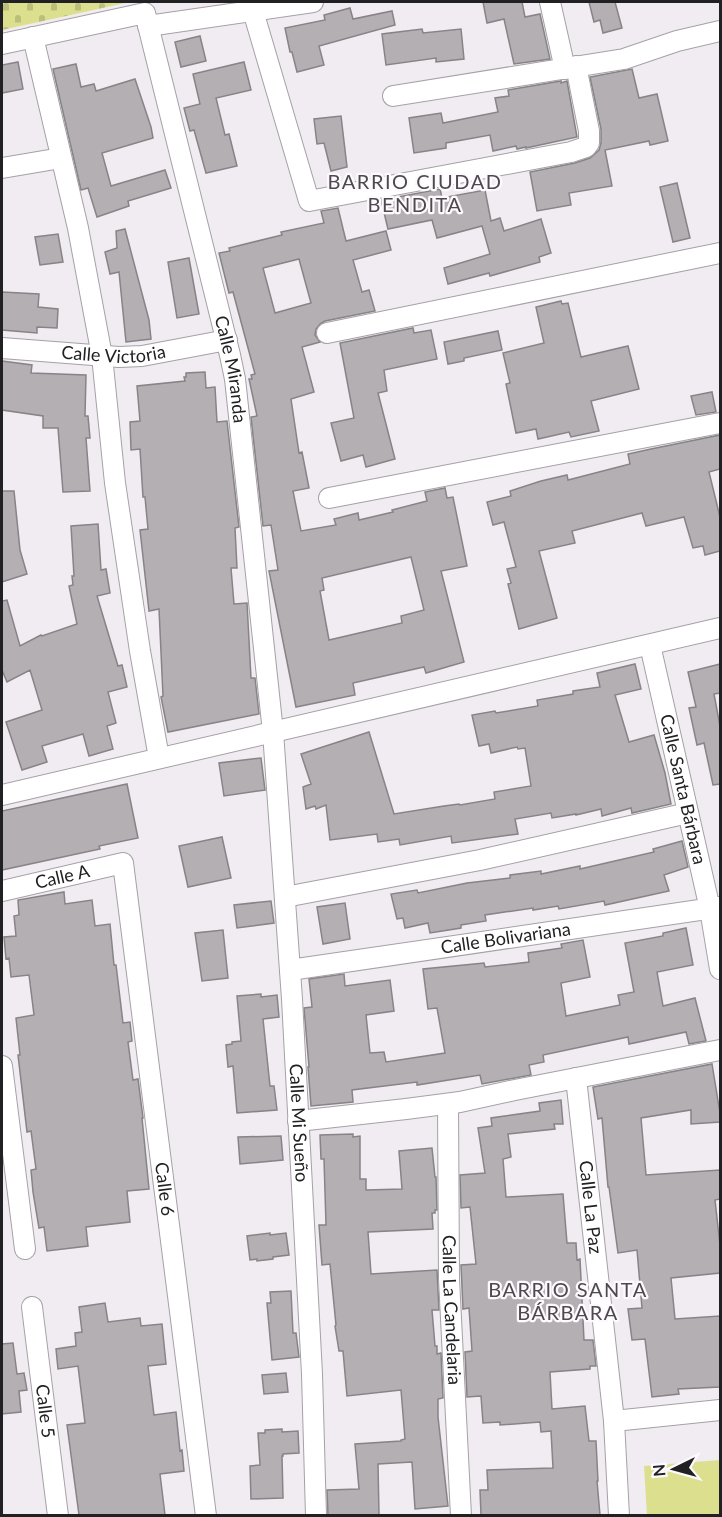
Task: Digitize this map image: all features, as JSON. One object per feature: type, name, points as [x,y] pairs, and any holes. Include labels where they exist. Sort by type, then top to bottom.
[{"type":"street","points":[[2,44],[33,37],[147,20],[253,11],[313,2]]},
{"type":"street","points":[[253,11],[309,201],[571,152],[586,147],[589,143],[589,131],[550,2]]},
{"type":"street","name":"Calle Miranda","points":[[147,20],[235,379],[273,732]]},
{"type":"street","points":[[393,96],[624,59],[677,41],[720,31]]},
{"type":"street","points":[[33,37],[78,228],[102,356],[115,483],[140,651],[159,758]]},
{"type":"street","points":[[2,168],[61,158]]},
{"type":"street","points":[[327,333],[720,253]]},
{"type":"street","name":"Calle Victoria","points":[[2,348],[102,356],[142,356],[226,340]]},
{"type":"street","points":[[329,498],[720,423]]},
{"type":"street","points":[[3,791],[159,758],[720,628]]},
{"type":"street","name":"Calle Santa Bárbara","points":[[650,645],[688,813],[715,908],[720,969]]},
{"type":"street","name":"Calle Mi Sueño","points":[[273,732],[290,970],[312,1374],[316,1515]]},
{"type":"street","points":[[285,897],[502,855],[688,813]]},
{"type":"street","name":"Calle A","points":[[2,891],[123,863]]},
{"type":"street","name":"Calle 6","points":[[123,863],[206,1515]]},
{"type":"street","name":"Calle Bolivariana","points":[[290,970],[715,908]]},
{"type":"street","points":[[298,1120],[448,1104],[720,1050]]},
{"type":"street","points":[[2,1066],[25,1249]]},
{"type":"street","name":"Calle La Paz","points":[[576,1078],[614,1421],[619,1515]]},
{"type":"street","name":"Calle La Candelaria","points":[[448,1104],[449,1279],[461,1515]]},
{"type":"street","name":"Calle 5","points":[[32,1307],[58,1515]]},
{"type":"street","points":[[614,1421],[720,1410]]},
{"type":"green space","points":[[2,2],[130,2],[2,30]]},
{"type":"green space","points":[[720,1460],[720,1515],[647,1515],[644,1466]]},
{"type":"building","points":[[483,2],[522,2],[525,17],[540,14],[550,59],[514,64],[504,19],[487,23]]},
{"type":"building","points":[[589,2],[615,2],[622,28],[603,33],[600,20],[594,22]]},
{"type":"building","points":[[350,8],[353,19],[392,11],[395,25],[319,46],[324,65],[297,72],[285,28],[325,20],[324,15]]},
{"type":"building","points":[[422,29],[423,33],[461,29],[464,59],[436,62],[436,58],[386,65],[382,34]]},
{"type":"building","points":[[200,36],[206,61],[181,67],[175,42]]},
{"type":"building","points":[[18,62],[23,89],[2,93],[2,65]]},
{"type":"building","points":[[244,62],[251,90],[216,98],[225,135],[229,134],[237,166],[206,173],[194,130],[190,131],[184,108],[200,104],[193,74]]},
{"type":"building","points":[[76,64],[81,87],[94,84],[96,91],[135,79],[151,127],[153,138],[102,153],[111,186],[165,170],[171,188],[128,201],[129,206],[97,217],[88,188],[81,190],[53,69]]},
{"type":"building","points":[[632,69],[639,98],[657,94],[668,141],[650,145],[649,141],[605,150],[612,186],[569,193],[571,205],[537,211],[530,172],[575,163],[590,158],[599,150],[601,129],[590,77]]},
{"type":"building","points":[[561,81],[561,83],[567,81],[577,137],[526,148],[517,149],[516,146],[493,151],[490,135],[446,143],[446,148],[414,153],[409,118],[441,113],[443,123],[498,112],[495,98],[509,96],[508,90]]},
{"type":"building","points":[[341,116],[347,167],[331,171],[324,143],[317,144],[314,119]]},
{"type":"building","points":[[677,183],[690,238],[673,242],[660,187]]},
{"type":"building","points":[[440,189],[442,198],[485,190],[491,221],[500,218],[504,231],[541,219],[551,253],[539,257],[540,262],[490,276],[489,273],[448,284],[444,268],[490,254],[482,226],[437,238],[432,220],[388,229],[381,200]]},
{"type":"building","points":[[338,208],[346,241],[386,231],[391,250],[353,260],[362,292],[369,290],[375,311],[325,321],[316,329],[315,335],[320,342],[302,347],[314,392],[291,399],[299,453],[302,452],[309,488],[293,491],[301,531],[336,525],[334,519],[358,513],[359,520],[393,512],[392,510],[427,501],[425,492],[445,488],[447,498],[453,497],[467,566],[441,571],[464,662],[426,673],[424,667],[353,683],[355,695],[296,707],[269,571],[278,570],[271,525],[263,526],[251,417],[257,416],[249,379],[252,379],[251,375],[255,374],[233,292],[229,293],[219,253],[230,251],[229,248],[282,235],[281,232],[324,223],[321,211]],"holes":[[[299,259],[311,303],[275,313],[263,268]],[[411,557],[424,610],[401,616],[402,623],[329,640],[320,591],[324,590],[322,578]]]},
{"type":"building","points":[[125,229],[149,320],[151,339],[126,342],[119,272],[110,274],[105,252],[117,248],[116,231]]},
{"type":"building","points":[[58,234],[63,262],[40,265],[35,237]]},
{"type":"building","points":[[189,258],[199,314],[177,318],[168,262]]},
{"type":"building","points":[[2,292],[39,294],[38,307],[58,309],[57,328],[37,327],[37,333],[2,330]]},
{"type":"building","points":[[561,301],[562,304],[568,303],[581,357],[628,346],[639,389],[591,401],[599,431],[571,437],[569,432],[538,439],[536,429],[516,433],[506,384],[510,383],[503,353],[544,343],[536,307]]},
{"type":"building","points":[[413,328],[414,333],[431,330],[437,359],[384,370],[387,391],[378,393],[395,459],[366,467],[363,455],[341,461],[331,423],[354,418],[340,343]]},
{"type":"building","points":[[498,331],[502,350],[448,364],[444,342]]},
{"type":"building","points":[[2,361],[32,365],[31,373],[86,375],[85,416],[88,416],[90,438],[86,438],[90,491],[63,492],[58,428],[43,428],[43,416],[2,410]]},
{"type":"building","points":[[205,372],[206,388],[215,387],[217,422],[227,421],[239,527],[235,528],[237,568],[231,568],[234,604],[247,603],[251,678],[255,678],[259,714],[168,732],[161,697],[163,696],[159,609],[149,611],[140,530],[148,529],[140,449],[131,450],[130,422],[140,421],[137,386],[185,381],[186,373]]},
{"type":"building","points":[[712,392],[716,412],[696,415],[691,396]]},
{"type":"building","points":[[720,435],[720,469],[709,472],[720,517],[720,551],[705,555],[703,546],[693,548],[684,517],[646,526],[642,513],[572,531],[575,543],[539,551],[557,618],[519,629],[508,584],[511,583],[507,569],[516,567],[504,522],[493,525],[487,502],[511,496],[510,491],[541,481],[567,475],[568,480],[630,464],[628,454]]},
{"type":"building","points":[[2,491],[14,491],[20,550],[27,574],[2,582]]},
{"type":"building","points":[[98,524],[101,570],[106,569],[110,593],[97,596],[118,666],[122,665],[127,687],[108,692],[116,723],[107,726],[113,749],[89,756],[83,734],[42,746],[47,762],[22,770],[6,722],[42,710],[30,670],[7,682],[2,670],[2,601],[7,600],[20,646],[41,635],[77,624],[69,586],[73,585],[72,576],[74,576],[71,526]]},
{"type":"building","points":[[635,664],[641,689],[615,695],[629,742],[654,735],[671,804],[632,813],[631,808],[602,816],[601,809],[552,818],[551,813],[515,819],[518,834],[452,843],[451,836],[400,845],[399,839],[378,842],[377,834],[330,840],[326,805],[316,809],[315,806],[306,809],[303,787],[311,784],[301,754],[369,732],[394,814],[495,799],[494,792],[531,786],[525,748],[518,749],[517,747],[491,753],[489,744],[479,746],[472,715],[538,706],[537,700],[600,687],[597,673]]},
{"type":"building","points":[[720,664],[720,693],[714,694],[720,726],[720,784],[713,785],[704,743],[697,745],[689,708],[696,707],[688,672]]},
{"type":"building","points":[[261,758],[265,790],[224,796],[219,763]]},
{"type":"building","points":[[127,784],[138,838],[99,846],[100,849],[2,870],[2,811]]},
{"type":"building","points":[[222,837],[231,878],[188,887],[179,846]]},
{"type":"building","points":[[682,841],[688,867],[664,875],[669,891],[605,905],[604,901],[559,909],[558,906],[533,910],[533,908],[485,915],[486,921],[430,933],[428,923],[405,928],[403,918],[397,919],[391,894],[417,890],[418,893],[467,883],[510,878],[510,875],[541,871],[541,874],[580,866],[580,869],[654,852],[653,849]]},
{"type":"building","points":[[64,892],[65,904],[92,900],[95,926],[110,924],[123,1023],[130,1022],[132,1041],[128,1042],[133,1080],[138,1079],[149,1189],[127,1191],[130,1222],[86,1227],[88,1246],[47,1251],[44,1227],[39,1228],[33,1192],[31,1170],[36,1169],[31,1131],[27,1132],[18,1055],[20,1055],[16,1018],[34,1015],[29,975],[11,977],[9,958],[6,959],[4,937],[16,936],[14,916],[19,915],[18,900]]},
{"type":"building","points":[[271,901],[274,923],[237,928],[234,905]]},
{"type":"building","points":[[345,903],[350,939],[323,944],[317,907]]},
{"type":"building","points":[[686,928],[693,965],[657,972],[663,1006],[695,998],[706,1041],[689,1044],[686,1032],[629,1044],[628,1037],[543,1055],[544,1062],[529,1065],[531,1075],[482,1084],[480,1075],[417,1085],[417,1082],[352,1090],[353,1102],[311,1106],[304,1008],[312,1007],[309,979],[344,974],[345,986],[390,980],[394,1011],[366,1015],[370,1053],[384,1052],[386,1062],[445,1053],[437,1008],[428,1009],[423,969],[484,963],[485,967],[529,962],[528,953],[562,948],[561,944],[583,940],[590,977],[561,983],[566,1016],[620,1005],[618,995],[634,992],[625,943],[663,936],[663,933]]},
{"type":"building","points":[[223,930],[228,978],[202,981],[195,933]]},
{"type":"building","points":[[261,994],[261,997],[277,995],[279,1017],[263,1019],[270,1086],[274,1086],[277,1110],[237,1113],[233,1066],[228,1067],[226,1045],[241,1041],[237,996]]},
{"type":"building","points":[[712,1064],[720,1122],[691,1124],[691,1110],[641,1118],[646,1175],[720,1170],[720,1199],[715,1200],[720,1245],[720,1273],[671,1278],[675,1319],[720,1316],[720,1387],[678,1389],[679,1394],[652,1397],[645,1339],[632,1340],[628,1309],[642,1308],[637,1250],[618,1253],[608,1187],[602,1118],[598,1119],[593,1087]]},
{"type":"building","points":[[561,1100],[563,1124],[554,1124],[555,1129],[508,1134],[511,1157],[503,1159],[506,1197],[563,1194],[567,1243],[576,1243],[577,1260],[580,1259],[584,1340],[593,1340],[596,1366],[590,1366],[590,1369],[550,1372],[552,1409],[585,1406],[589,1441],[596,1441],[600,1515],[481,1515],[480,1490],[488,1490],[487,1470],[553,1468],[551,1431],[541,1432],[540,1422],[500,1425],[500,1422],[483,1423],[481,1396],[467,1397],[465,1352],[472,1351],[469,1308],[463,1309],[461,1265],[476,1264],[470,1207],[461,1208],[460,1175],[485,1173],[478,1128],[492,1126],[491,1118],[540,1111],[539,1103]]},
{"type":"building","points":[[353,1134],[353,1137],[360,1136],[360,1179],[366,1179],[366,1190],[402,1189],[399,1151],[432,1148],[437,1210],[432,1213],[433,1229],[368,1232],[371,1274],[437,1270],[439,1310],[432,1310],[435,1346],[437,1346],[437,1354],[441,1353],[443,1398],[438,1399],[438,1417],[448,1506],[415,1509],[412,1462],[378,1464],[379,1515],[328,1515],[327,1490],[359,1489],[355,1444],[405,1439],[401,1390],[347,1396],[343,1351],[339,1351],[335,1326],[330,1264],[322,1265],[319,1225],[326,1225],[324,1159],[321,1159],[320,1135]]},
{"type":"building","points":[[281,1136],[283,1160],[240,1164],[238,1137]]},
{"type":"building","points":[[270,1233],[270,1235],[286,1233],[289,1255],[273,1257],[273,1259],[250,1260],[247,1236]]},
{"type":"building","points":[[291,1291],[293,1333],[296,1333],[299,1357],[272,1360],[267,1303],[271,1303],[270,1292]]},
{"type":"building","points":[[105,1303],[108,1322],[140,1318],[141,1326],[162,1324],[166,1364],[148,1366],[154,1415],[176,1412],[184,1471],[160,1474],[165,1515],[79,1515],[67,1425],[85,1423],[78,1366],[58,1369],[56,1349],[76,1346],[75,1333],[82,1332],[79,1307]]},
{"type":"building","points":[[13,1343],[17,1374],[24,1373],[27,1390],[19,1391],[21,1412],[2,1414],[2,1344]]},
{"type":"building","points":[[286,1373],[288,1392],[264,1394],[262,1375]]},
{"type":"building","points":[[282,1429],[282,1432],[298,1431],[299,1453],[282,1456],[283,1498],[251,1499],[250,1466],[260,1465],[258,1433],[265,1433],[265,1430]]},
{"type":"district","name":"BARRIO CIUDAD BENDITA","points":[[415,194]]},
{"type":"district","name":"BARRIO SANTA BÁRBARA","points":[[568,1302]]}]
